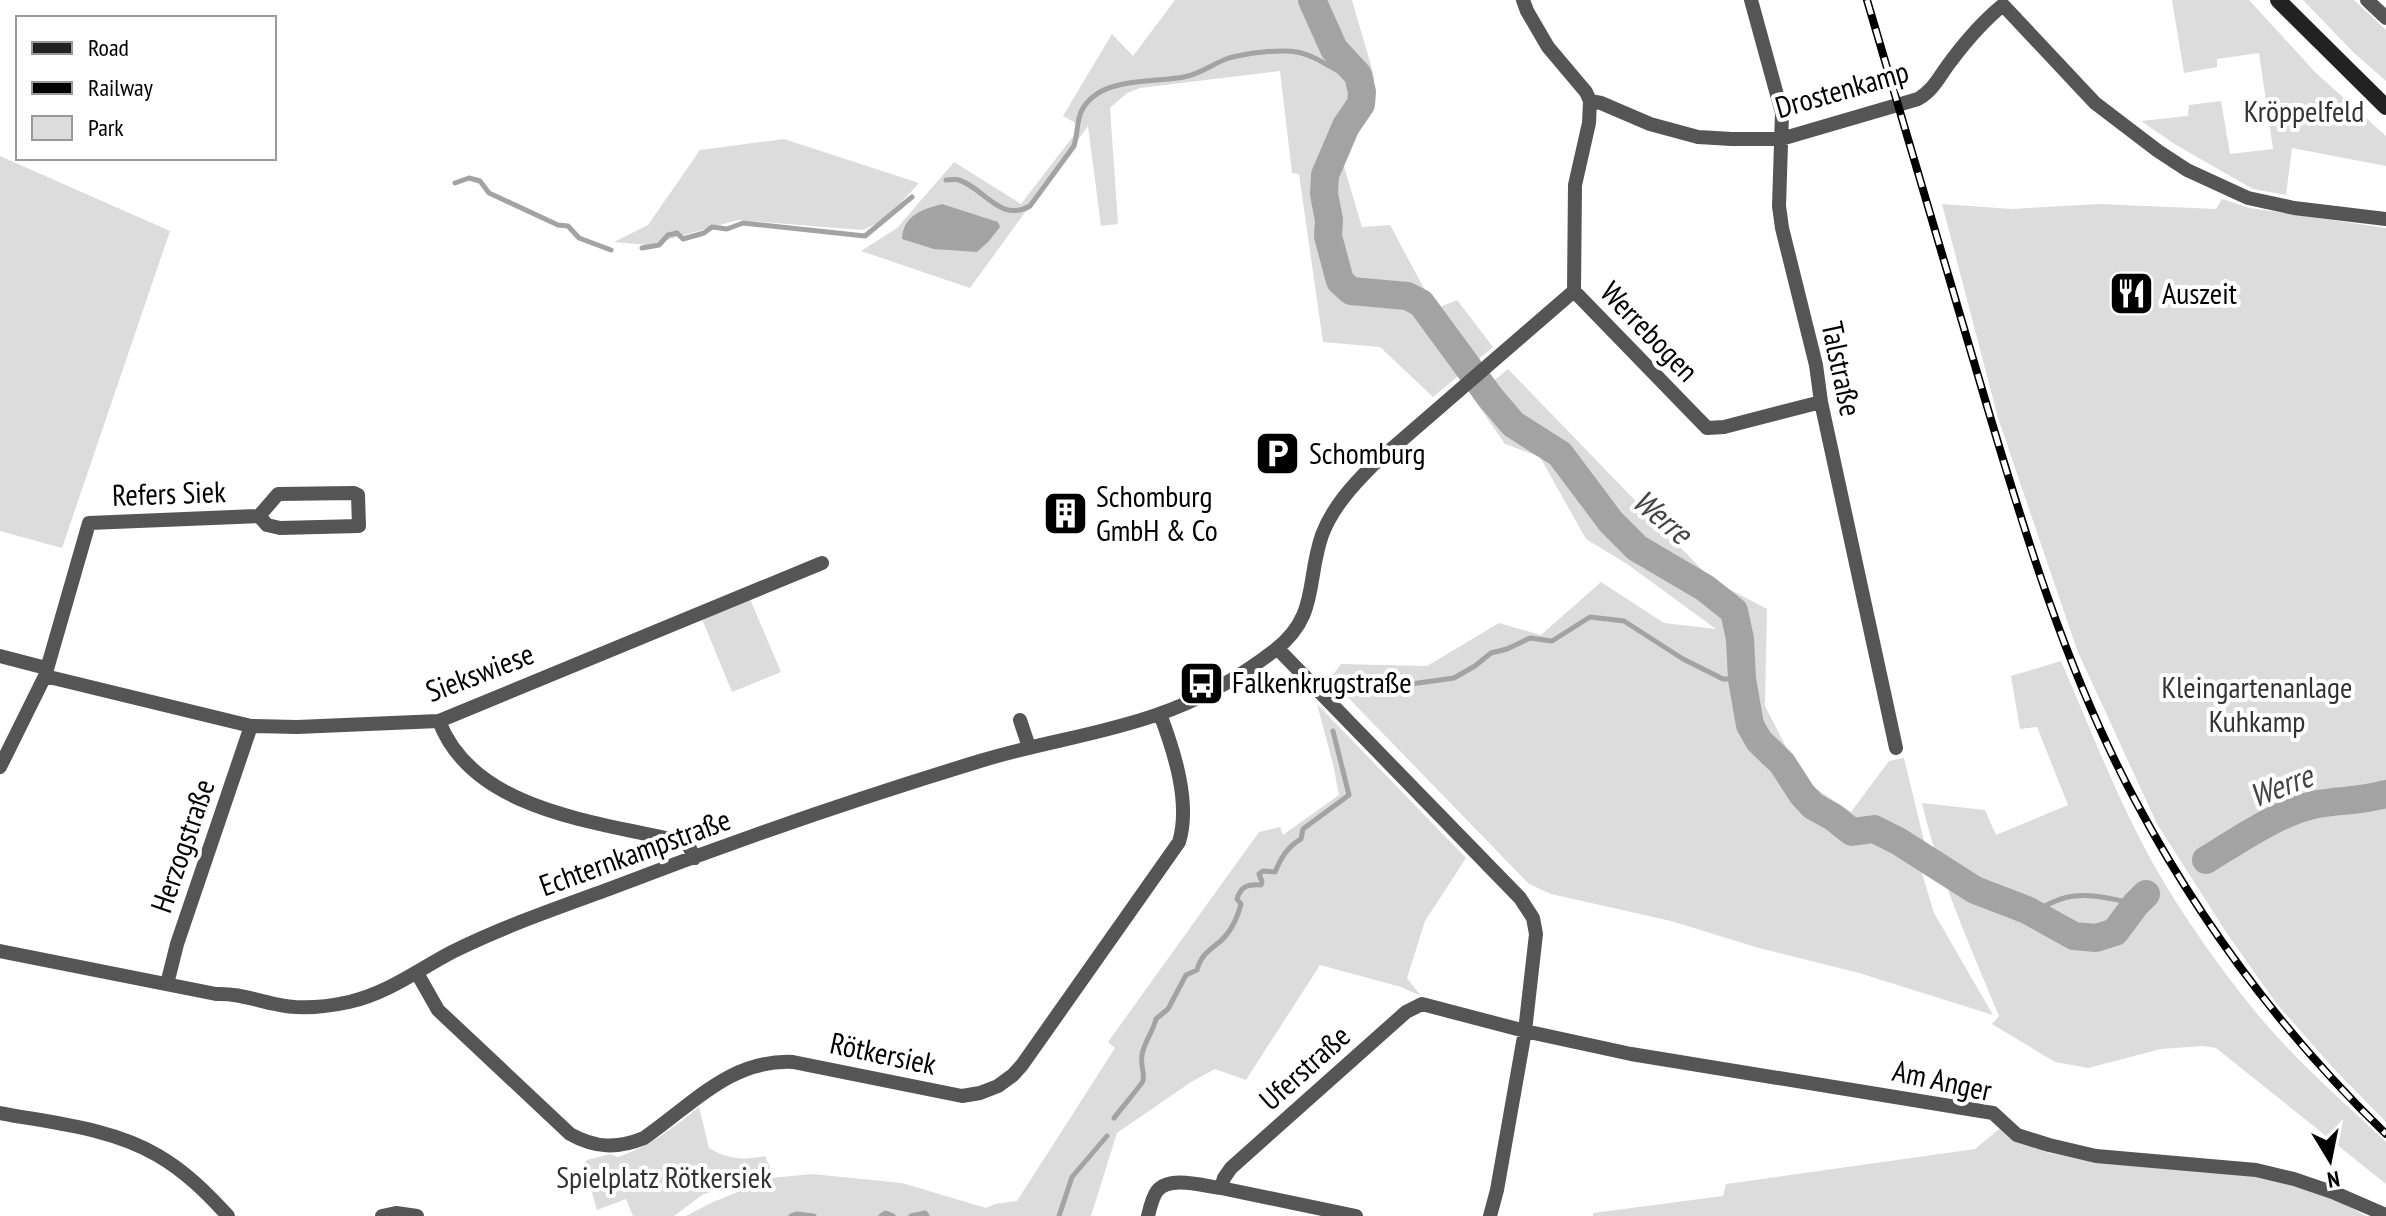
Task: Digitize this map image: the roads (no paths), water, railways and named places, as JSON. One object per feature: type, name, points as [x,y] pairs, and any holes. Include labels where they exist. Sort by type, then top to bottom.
[{"type":"main road","points":[[2278,0],[2386,107]]},
{"type":"street","points":[[1523,0],[1548,47],[1581,85],[1590,101]]},
{"type":"street","name":"Talstraße","points":[[1751,0],[1782,113],[1779,206],[1782,228],[1816,365],[1821,402],[1896,748]]},
{"type":"street","points":[[2367,0],[2386,18]]},
{"type":"street","name":"Drostenkamp","points":[[1590,101],[1650,124],[1698,137],[1781,139],[1918,99],[1930,92],[1952,59],[2000,3],[2095,103],[2187,170],[2248,198],[2294,208],[2386,219]]},
{"type":"street","name":"Werrebogen","points":[[1590,101],[1589,123],[1575,185],[1574,291],[1707,428],[1724,427],[1821,402]]},
{"type":"street","points":[[1490,1216],[1525,1031],[1536,934],[1533,918],[1528,908],[1277,648],[1302,621],[1308,606],[1318,547],[1344,497],[1373,465],[1574,291]]},
{"type":"street","name":"Refers Siek","points":[[46,672],[89,523],[259,516],[278,494],[358,495],[359,526],[280,528],[267,525],[259,516]]},
{"type":"street","name":"Siekswiese","points":[[0,656],[46,672],[251,726],[439,721],[822,563]]},
{"type":"street","name":"Echternkampstraße","points":[[0,951],[283,1006],[340,1004],[372,996],[484,938],[695,858],[904,785],[1029,747],[1160,714],[1216,687],[1277,648]]},
{"type":"street","points":[[0,767],[46,672]]},
{"type":"street","name":"Rötkersiek","points":[[417,973],[438,1010],[472,1043],[570,1134],[600,1146],[629,1144],[644,1138],[729,1075],[774,1061],[793,1062],[953,1095],[980,1093],[998,1086],[1022,1065],[1179,842],[1183,829],[1183,797],[1160,714]]},
{"type":"street","points":[[1020,720],[1029,747]]},
{"type":"street","points":[[439,721],[449,741],[466,761],[501,790],[546,809],[687,843],[695,858]]},
{"type":"street","name":"Herzogstraße","points":[[167,984],[177,944],[251,726]]},
{"type":"street","name":"Uferstraße","points":[[1221,1188],[1231,1168],[1415,1006],[1427,1005],[1525,1031]]},
{"type":"street","name":"Am Anger","points":[[1525,1031],[1631,1054],[1993,1113],[2017,1135],[2049,1145],[2096,1156],[2256,1170],[2335,1193],[2386,1215]]},
{"type":"street","points":[[0,1113],[102,1134],[152,1152],[197,1184],[228,1216]]},
{"type":"street","points":[[1148,1216],[1155,1196],[1164,1185],[1173,1182],[1221,1188],[1356,1216]]},
{"type":"street","points":[[382,1216],[396,1213],[417,1216]]},
{"type":"waterway","name":"Werre","points":[[1312,0],[1334,49],[1358,75],[1362,92],[1361,104],[1346,126],[1325,175],[1328,236],[1340,281],[1351,291],[1407,296],[1421,303],[1513,424],[1560,454],[1611,522],[1637,548],[1705,588],[1734,611],[1750,725],[1759,741],[1782,763],[1813,806],[1852,832],[1874,829],[1975,890],[2027,910],[2074,936],[2096,938],[2115,932],[2146,894]]},
{"type":"waterway","points":[[946,180],[968,184],[1010,210],[1030,206],[1074,146],[1080,113],[1094,96],[1125,84],[1190,76],[1236,56],[1273,51],[1297,52],[1359,81]]},
{"type":"waterway","points":[[455,183],[469,178],[480,181],[489,193],[558,225],[568,226],[579,238],[611,250]]},
{"type":"waterway","points":[[642,248],[659,245],[668,235],[677,233],[683,239],[704,233],[712,227],[727,229],[743,223],[865,236],[912,197]]},
{"type":"waterway","points":[[1354,692],[1454,678],[1491,653],[1530,638],[1552,641],[1590,617],[1624,621],[1683,659],[1723,679],[1742,679]]},
{"type":"waterway","points":[[1114,1118],[1143,1081],[1142,1055],[1156,1019],[1168,1009],[1186,975],[1197,970],[1204,955],[1229,931],[1241,904],[1237,899],[1241,891],[1249,886],[1261,885],[1259,874],[1263,871],[1275,872],[1285,853],[1301,839],[1303,829],[1349,795],[1333,731]]},
{"type":"waterway","name":"Werre","points":[[2206,860],[2260,827],[2304,807],[2386,794]]},
{"type":"waterway","points":[[2032,913],[2057,900],[2080,896],[2136,904]]},
{"type":"waterway","points":[[1059,1216],[1072,1177],[1107,1136]]},
{"type":"waterway","points":[[881,1216],[886,1213],[893,1216]]},
{"type":"waterway","points":[[911,1216],[925,1213],[927,1216]]},
{"type":"waterway","points":[[791,1216],[814,1216]]},
{"type":"railway","points":[[1867,0],[1999,448],[2049,602],[2088,703],[2135,800],[2217,934],[2247,977],[2313,1058],[2386,1134]]},
{"type":"place","name":"Auszeit","points":[[2131,294]]},
{"type":"place","name":"Schomburg","points":[[1278,454]]},
{"type":"place","name":"Schomburg GmbH & Co","points":[[1065,514]]},
{"type":"place","name":"Falkenkrugstraße","points":[[1201,683]]},
{"type":"park label","name":"Kröppelfeld","points":[[2304,112]]},
{"type":"park label","name":"Kleingartenanlage Kuhkamp","points":[[2257,705]]},
{"type":"park label","name":"Spielplatz Rötkersiek","points":[[664,1178]]}]
